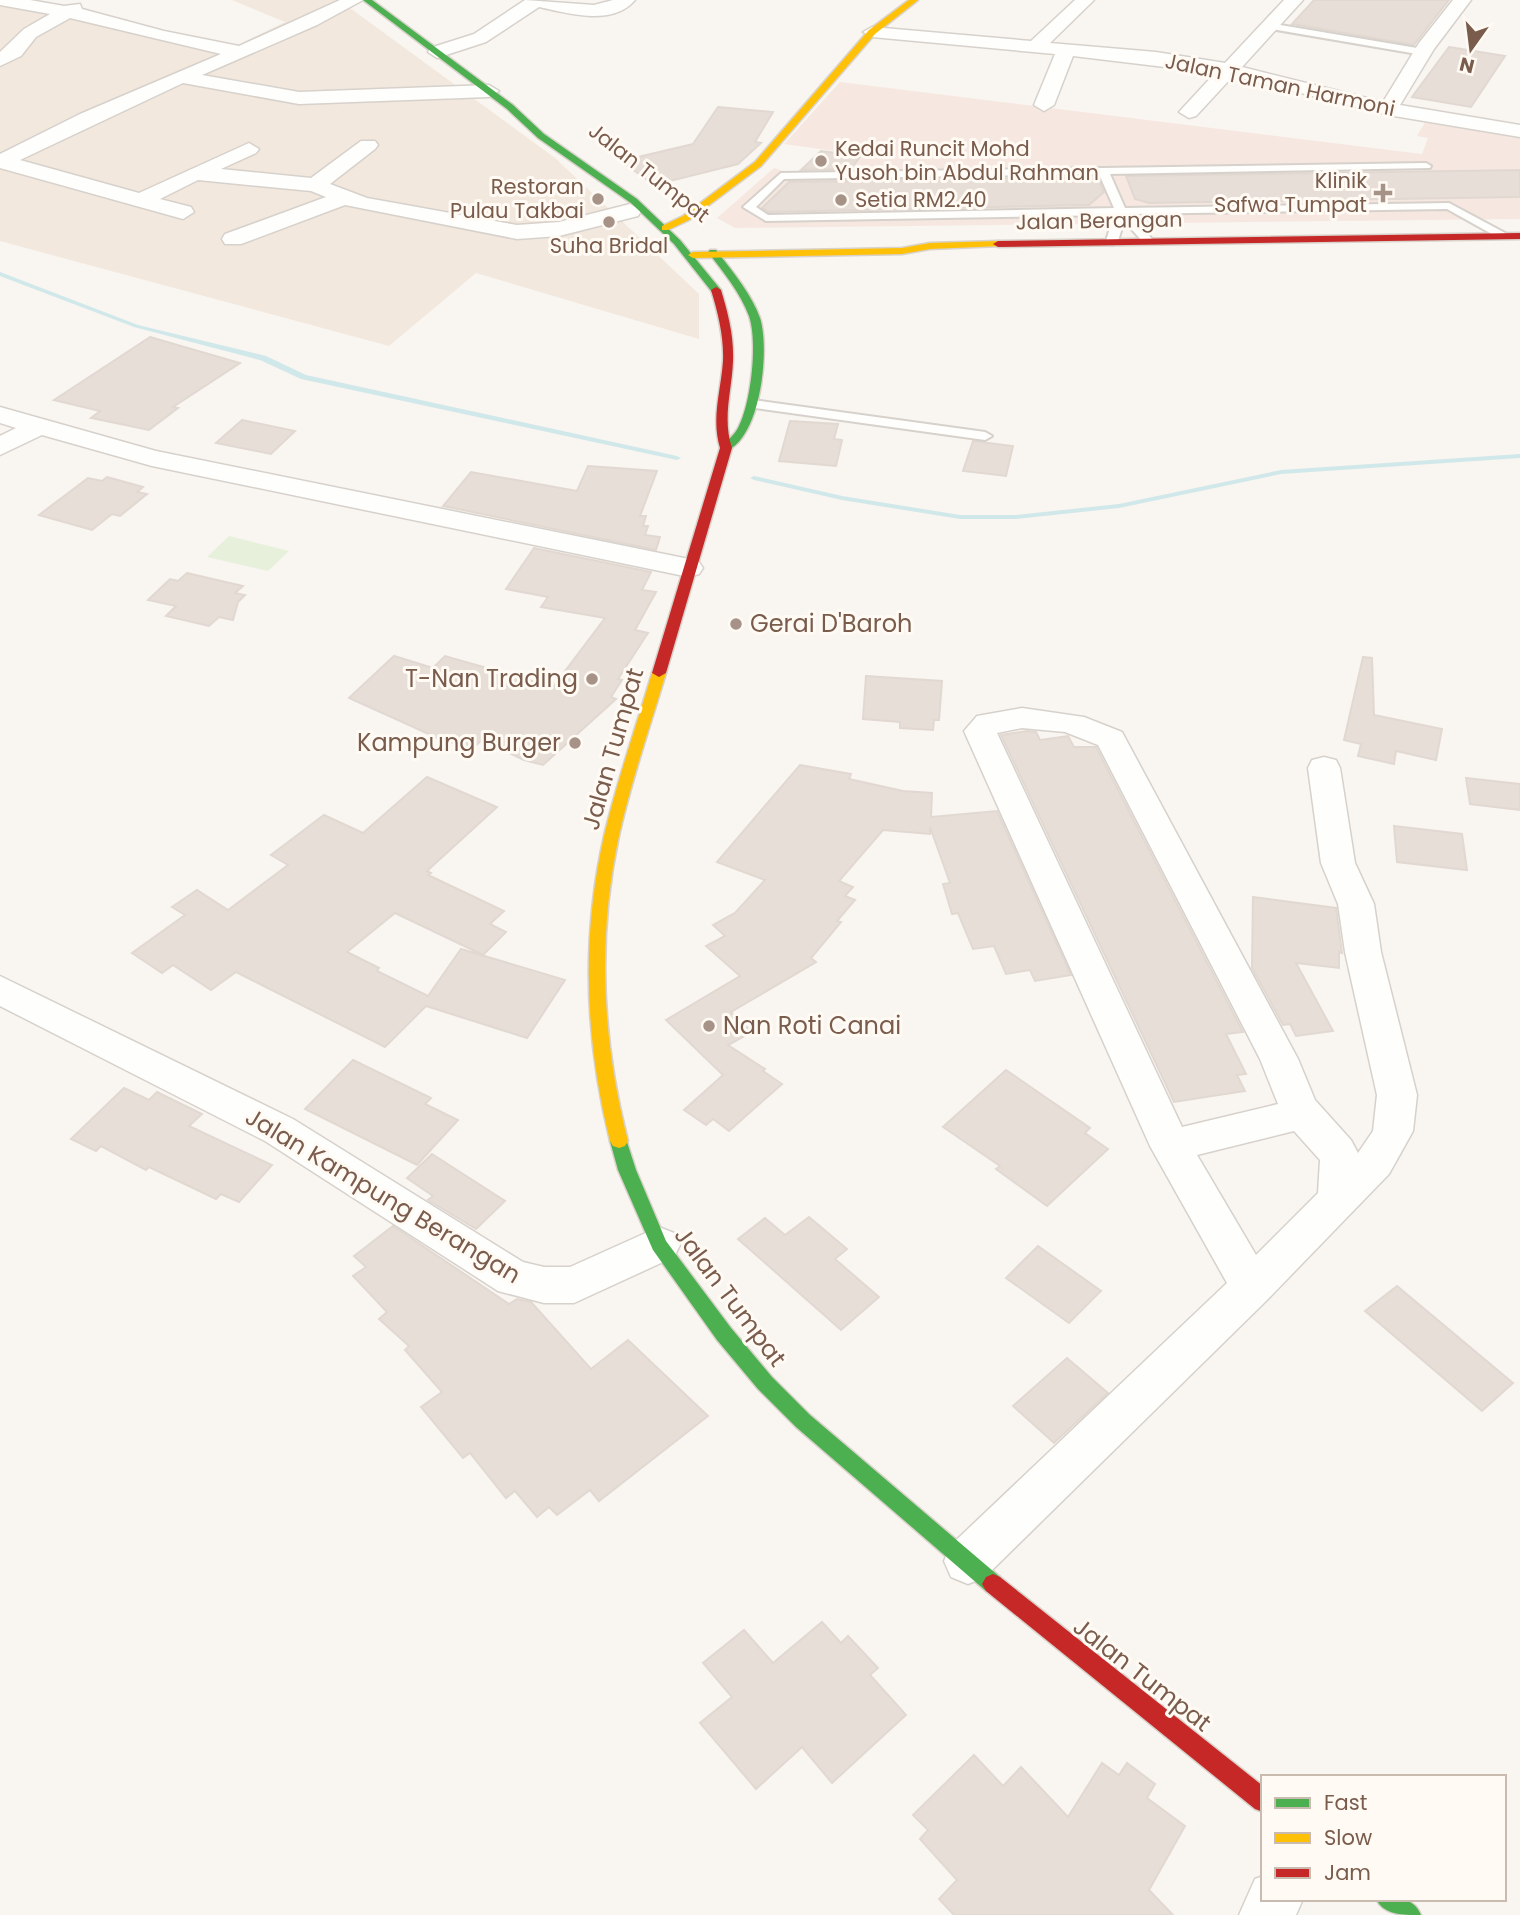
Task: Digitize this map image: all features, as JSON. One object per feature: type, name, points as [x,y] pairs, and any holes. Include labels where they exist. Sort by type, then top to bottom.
[{"type":"main road","name":"Jalan Tumpat","points":[[367,0],[510,107],[523,123],[601,176],[698,235]]},
{"type":"main road","points":[[667,209],[693,209],[703,205],[726,191],[758,164],[872,32],[914,0]]},
{"type":"main road","name":"Jalan Tumpat","points":[[510,107],[541,118],[667,209],[698,235],[750,302],[760,329],[760,363],[753,404],[744,433],[726,448],[611,839],[596,949],[599,1032],[613,1121],[627,1170],[659,1245],[696,1299],[765,1383],[803,1421],[968,1561],[1013,1603],[1117,1682],[1261,1799]]},
{"type":"main road","points":[[601,176],[630,211],[717,291]]},
{"type":"main road","points":[[698,235],[710,212],[726,197],[726,191]]},
{"type":"main road","points":[[698,235],[703,205]]},
{"type":"main road","name":"Jalan Tumpat","points":[[698,235],[689,252],[717,291],[727,335],[728,361],[719,432],[726,448]]},
{"type":"main road","name":"Jalan Berangan","points":[[698,235],[765,243],[903,242],[930,246]]},
{"type":"main road","name":"Jalan Berangan","points":[[689,252],[698,235]]},
{"type":"main road","name":"Jalan Berangan","points":[[698,235],[787,252],[902,251],[930,246],[1112,240],[1520,236]]},
{"type":"main road","points":[[736,281],[738,274],[754,264],[787,252]]},
{"type":"main road","points":[[1391,1901],[1409,1915]]},
{"type":"street","points":[[0,0],[107,19],[160,36],[242,52]]},
{"type":"street","points":[[0,60],[13,52],[30,33],[87,0]]},
{"type":"street","points":[[1,161],[180,77],[291,32],[354,0]]},
{"type":"street","points":[[437,52],[480,38],[536,0],[596,12],[609,11],[626,0]]},
{"type":"street","points":[[1035,46],[1085,0]]},
{"type":"street","points":[[1189,112],[1294,0]]},
{"type":"street","points":[[1388,109],[1423,52],[1462,0]]},
{"type":"street","name":"Jalan Taman Harmoni","points":[[872,32],[1067,48],[1228,69],[1388,109],[1520,131]]},
{"type":"street","points":[[1044,105],[1067,48]]},
{"type":"street","points":[[180,77],[299,98],[489,91]]},
{"type":"street","points":[[315,185],[368,145]]},
{"type":"street","points":[[145,198],[250,149]]},
{"type":"street","points":[[1,161],[145,198],[183,212]]},
{"type":"street","points":[[195,173],[315,185],[343,198],[401,212],[517,232],[559,229],[630,211]]},
{"type":"street","points":[[233,239],[343,198]]},
{"type":"street","points":[[0,415],[152,458],[689,568]]},
{"type":"street","points":[[0,447],[39,426]]},
{"type":"street","points":[[1252,1287],[1170,1146],[997,764],[982,739],[980,731],[990,720],[1000,718],[1072,723],[1094,728],[1111,739],[1279,1059],[1303,1113],[1339,1153],[1344,1172],[1337,1200]]},
{"type":"street","points":[[968,1561],[1252,1287],[1387,1146],[1395,1130],[1398,1105],[1363,953],[1356,904],[1338,863],[1324,768]]},
{"type":"street","name":"Jalan Kampung Berangan","points":[[0,990],[279,1130],[513,1278],[544,1286],[574,1285],[659,1245]]},
{"type":"street","points":[[1170,1146],[1303,1113]]},
{"type":"lane","points":[[1268,26],[1423,52]]},
{"type":"lane","points":[[758,164],[782,176],[1426,166]]},
{"type":"lane","points":[[1104,172],[1121,211],[1147,240]]},
{"type":"lane","points":[[782,176],[749,207],[766,219],[1449,206],[1503,236]]},
{"type":"lane","points":[[1112,240],[1121,211]]},
{"type":"lane","points":[[753,404],[985,436]]},
{"type":"shaded area","points":[[232,0],[339,0],[555,158],[699,294],[699,339],[476,273],[389,346],[0,241],[0,5],[233,47],[285,22]]},
{"type":"shaded area","points":[[840,82],[1422,154],[1428,138],[1417,136],[1427,119],[1520,134],[1520,219],[735,228],[717,218],[774,168],[793,174],[849,173],[864,155],[784,144]]},
{"type":"green space","points":[[229,536],[289,551],[268,571],[207,557]]},
{"type":"building","points":[[1314,0],[1449,0],[1414,45],[1292,24]]},
{"type":"building","points":[[1449,47],[1505,56],[1471,107],[1412,97]]},
{"type":"building","points":[[718,107],[773,112],[755,142],[761,143],[738,164],[654,185],[621,161],[693,144]]},
{"type":"building","points":[[821,151],[861,156],[851,169],[801,170]]},
{"type":"building","points":[[1520,170],[1520,197],[1149,203],[1135,199],[1126,176]]},
{"type":"building","points":[[1097,177],[1104,192],[1089,205],[769,212],[762,208],[789,182]]},
{"type":"building","points":[[150,337],[240,363],[173,407],[178,408],[149,430],[91,418],[100,411],[54,400]]},
{"type":"building","points":[[242,420],[295,431],[271,454],[216,443]]},
{"type":"building","points":[[790,421],[838,424],[834,439],[842,440],[836,466],[779,461]]},
{"type":"building","points":[[973,441],[1013,446],[1006,476],[963,471]]},
{"type":"building","points":[[588,466],[657,471],[640,516],[646,516],[643,526],[648,526],[645,535],[660,537],[656,550],[443,506],[471,472],[577,491]]},
{"type":"building","points":[[107,477],[143,487],[137,492],[147,494],[120,516],[112,514],[92,530],[39,515],[88,478],[102,481]]},
{"type":"building","points":[[534,548],[651,572],[642,590],[656,592],[635,630],[648,633],[618,679],[622,680],[611,697],[616,699],[543,765],[524,760],[482,740],[473,748],[442,740],[349,698],[394,656],[433,668],[445,656],[553,687],[605,618],[541,607],[548,597],[506,589]]},
{"type":"building","points":[[187,573],[243,586],[235,593],[245,595],[238,602],[233,620],[219,617],[209,626],[166,616],[176,606],[148,600],[170,579],[178,581]]},
{"type":"building","points":[[1363,657],[1372,658],[1374,715],[1442,729],[1436,760],[1396,751],[1394,764],[1358,756],[1361,744],[1344,740]]},
{"type":"building","points":[[866,676],[942,681],[939,720],[934,720],[933,730],[900,728],[900,722],[863,719]]},
{"type":"building","points":[[1036,732],[1040,740],[1068,736],[1074,747],[1096,747],[1243,1032],[1226,1034],[1246,1074],[1237,1075],[1245,1091],[1174,1102],[1001,735]]},
{"type":"building","points":[[800,765],[851,774],[849,779],[903,791],[932,793],[931,817],[997,811],[1071,975],[1035,981],[1030,970],[1006,974],[994,946],[973,949],[958,913],[952,914],[943,884],[950,883],[930,827],[930,834],[883,830],[839,881],[853,887],[845,896],[855,900],[837,921],[841,922],[811,958],[816,962],[731,1012],[752,1032],[728,1045],[765,1069],[763,1071],[782,1084],[729,1131],[713,1119],[706,1125],[684,1110],[723,1075],[666,1020],[740,976],[706,946],[725,936],[713,925],[735,913],[765,880],[717,862]]},
{"type":"building","points":[[427,777],[497,807],[427,871],[431,873],[428,875],[504,911],[490,924],[506,932],[483,955],[395,913],[347,952],[379,968],[377,971],[428,996],[461,949],[565,980],[527,1038],[426,1006],[385,1047],[236,972],[211,990],[173,965],[162,973],[132,953],[185,915],[172,907],[197,890],[228,910],[288,865],[271,855],[324,815],[363,833]]},
{"type":"building","points":[[1466,778],[1520,784],[1520,810],[1470,804]]},
{"type":"building","points":[[1394,826],[1462,834],[1467,870],[1397,862]]},
{"type":"building","points":[[1253,897],[1336,908],[1342,953],[1339,952],[1339,968],[1296,963],[1333,1031],[1296,1036],[1290,1024],[1283,1025],[1252,968]]},
{"type":"building","points":[[353,1060],[431,1098],[425,1104],[458,1120],[417,1165],[305,1109]]},
{"type":"building","points":[[1006,1070],[1090,1128],[1085,1133],[1108,1149],[1047,1206],[996,1169],[1000,1166],[943,1127]]},
{"type":"building","points":[[124,1088],[149,1100],[157,1092],[202,1114],[189,1126],[272,1165],[239,1202],[221,1194],[216,1199],[149,1167],[146,1170],[101,1146],[96,1151],[71,1139]]},
{"type":"building","points":[[432,1154],[505,1201],[476,1229],[428,1200],[433,1196],[407,1178]]},
{"type":"building","points":[[809,1217],[847,1249],[835,1259],[879,1297],[841,1330],[738,1239],[765,1218],[785,1235]]},
{"type":"building","points":[[393,1226],[509,1304],[517,1299],[531,1302],[591,1369],[628,1340],[708,1416],[599,1501],[590,1490],[557,1515],[549,1507],[537,1517],[515,1491],[506,1498],[470,1453],[463,1458],[421,1407],[442,1392],[405,1350],[409,1346],[379,1319],[387,1312],[353,1276],[366,1267],[354,1256]]},
{"type":"building","points":[[1038,1246],[1101,1291],[1069,1323],[1006,1278]]},
{"type":"building","points":[[1397,1286],[1513,1383],[1482,1411],[1365,1311]]},
{"type":"building","points":[[1067,1358],[1108,1393],[1054,1443],[1013,1406]]},
{"type":"building","points":[[822,1622],[841,1643],[848,1636],[878,1668],[870,1675],[906,1715],[832,1783],[802,1747],[756,1789],[700,1723],[732,1697],[703,1663],[744,1630],[773,1663]]},
{"type":"building","points":[[974,1755],[1003,1786],[1021,1767],[1068,1817],[1102,1763],[1119,1775],[1127,1763],[1155,1784],[1147,1798],[1185,1826],[1149,1890],[1173,1915],[954,1915],[939,1899],[957,1880],[920,1839],[928,1830],[913,1815]]},
{"type":"waterway","points":[[0,274],[136,326],[263,358],[304,377],[677,458]]},
{"type":"waterway","points":[[754,478],[842,498],[960,517],[1016,517],[1119,506],[1281,472],[1520,456]]},
{"type":"traffic: fast","points":[[367,0],[510,107],[541,136],[634,201],[677,242],[716,290]]},
{"type":"traffic: fast","points":[[713,252],[749,304],[758,334],[757,372],[747,420],[742,431],[726,448]]},
{"type":"traffic: fast","points":[[619,1141],[627,1170],[659,1245],[724,1334],[765,1383],[803,1421],[993,1584]]},
{"type":"traffic: fast","points":[[1391,1901],[1409,1915]]},
{"type":"traffic: slow","points":[[665,228],[686,218],[758,164],[872,32],[914,0]]},
{"type":"traffic: slow","points":[[693,255],[902,251],[930,246],[998,244]]},
{"type":"traffic: slow","points":[[619,1141],[598,1028],[596,952],[599,914],[616,817],[659,673]]},
{"type":"traffic: jam","points":[[998,244],[1520,236]]},
{"type":"traffic: jam","points":[[659,673],[726,448],[721,416],[728,343],[716,290]]},
{"type":"traffic: jam","points":[[993,1584],[1261,1799]]},
{"type":"place","name":"Kedai Runcit Mohd Yusoh bin Abdul Rahman","points":[[821,161]]},
{"type":"place","name":"Klinik Safwa Tumpat","points":[[1383,193]]},
{"type":"place","name":"Restoran Pulau Takbai","points":[[598,199]]},
{"type":"place","name":"Setia RM2.40","points":[[841,200]]},
{"type":"place","name":"Suha Bridal","points":[[609,222]]},
{"type":"place","name":"Gerai D'Baroh","points":[[736,624]]},
{"type":"place","name":"T-Nan Trading","points":[[592,679]]},
{"type":"place","name":"Kampung Burger","points":[[575,743]]},
{"type":"place","name":"Nan Roti Canai","points":[[709,1026]]}]
